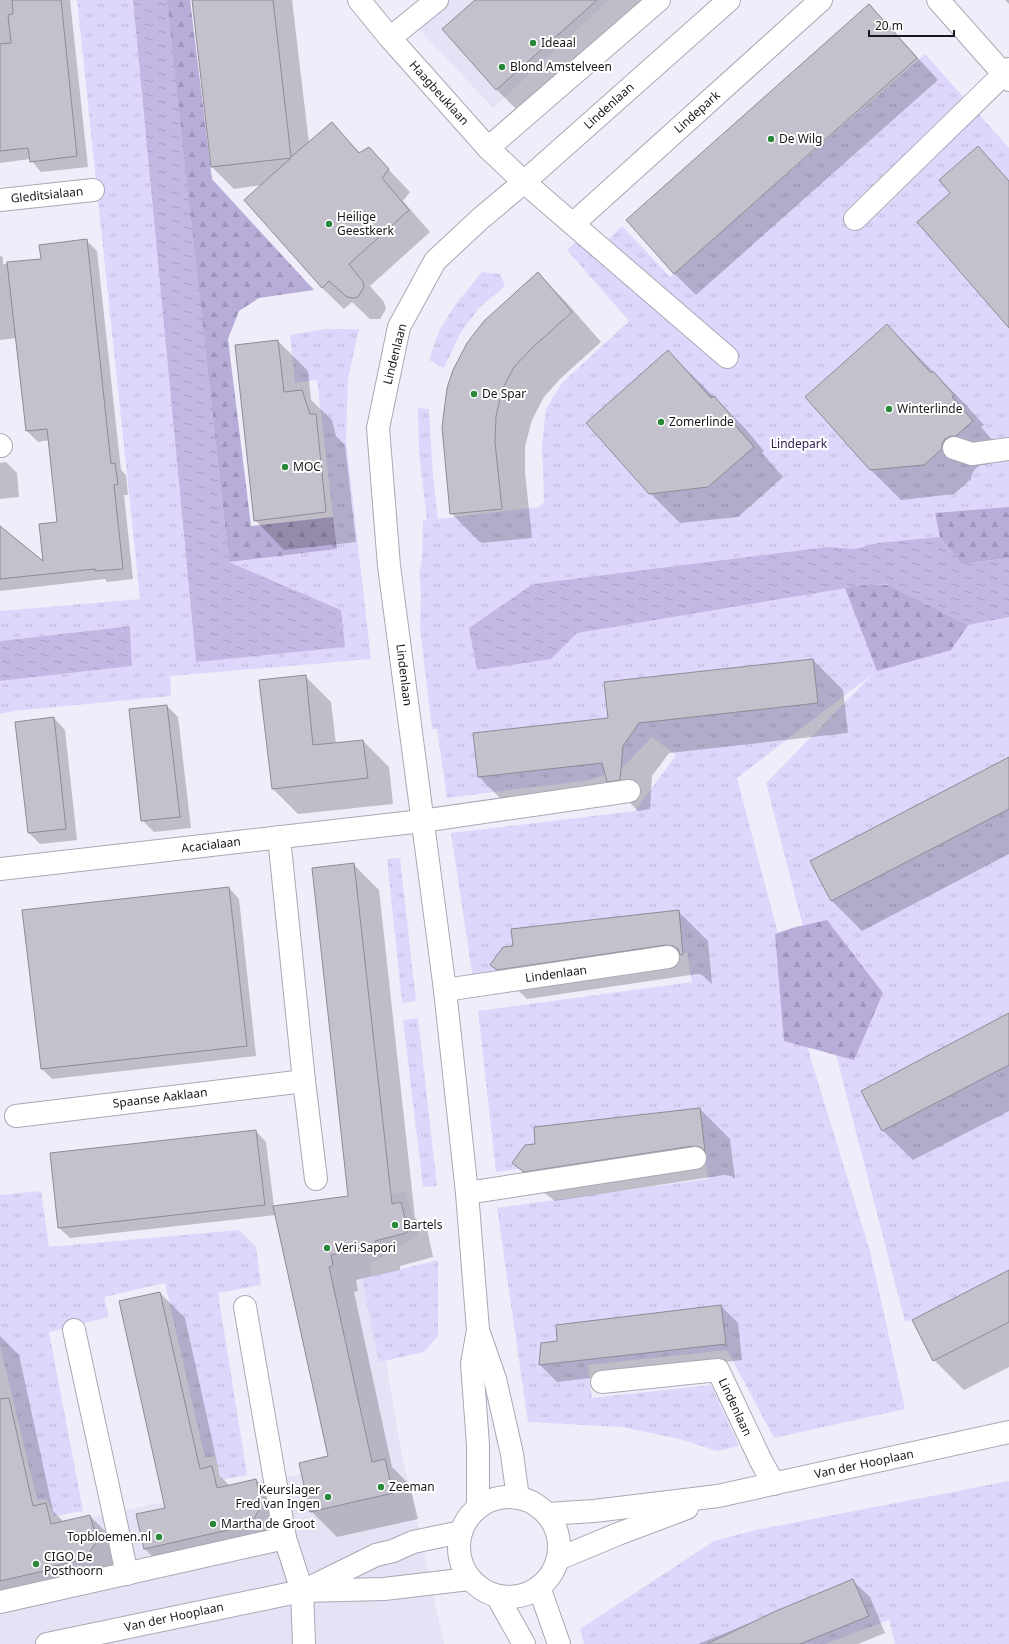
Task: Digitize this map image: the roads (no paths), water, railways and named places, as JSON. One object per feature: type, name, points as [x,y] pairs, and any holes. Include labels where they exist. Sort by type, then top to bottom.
[{"type":"street","name":"Haagbeuklaan","points":[[359,0],[390,38],[488,148],[524,182]]},
{"type":"street","points":[[390,38],[437,0]]},
{"type":"street","points":[[488,148],[659,0]]},
{"type":"street","name":"Lindenlaan","points":[[518,1498],[512,1454],[495,1379],[478,1330],[467,1193],[444,990],[389,566],[378,428],[399,327],[435,261],[480,219],[524,182],[729,0]]},
{"type":"street","name":"Lindepark","points":[[574,223],[821,0]]},
{"type":"street","points":[[855,219],[1007,74],[938,0]]},
{"type":"street","points":[[524,182],[574,223],[727,357]]},
{"type":"street","name":"Gleditsialaan","points":[[0,200],[93,190]]},
{"type":"street","points":[[954,448],[972,454],[1009,449]]},
{"type":"street","points":[[422,821],[629,791]]},
{"type":"street","name":"Acacialaan","points":[[0,869],[422,821]]},
{"type":"street","points":[[279,837],[304,1081],[316,1179]]},
{"type":"street","name":"Lindenlaan","points":[[444,990],[668,957]]},
{"type":"street","name":"Spaanse Aaklaan","points":[[16,1116],[304,1081]]},
{"type":"street","points":[[467,1193],[695,1158]]},
{"type":"street","points":[[245,1307],[285,1538],[302,1591],[304,1644]]},
{"type":"street","points":[[74,1330],[127,1574]]},
{"type":"street","name":"Lindenlaan","points":[[478,1330],[472,1364],[478,1444],[478,1507]]},
{"type":"street","name":"Lindenlaan","points":[[602,1382],[718,1370],[761,1461],[774,1484]]},
{"type":"street","name":"Van der Hooplaan","points":[[547,1514],[594,1511],[718,1496],[1009,1432]]},
{"type":"street","name":"Van der Hooplaan","points":[[558,1559],[618,1534],[718,1496]]},
{"type":"street","points":[[497,1498],[518,1498],[534,1504],[547,1514],[555,1528],[559,1543],[558,1559],[551,1574],[539,1587],[526,1594],[511,1597],[496,1596],[482,1590],[469,1579],[460,1559],[458,1548],[461,1532],[467,1518],[478,1507],[497,1498]]},
{"type":"street","name":"Van der Hooplaan","points":[[302,1591],[376,1555],[393,1551],[413,1542],[461,1532]]},
{"type":"street","points":[[0,1602],[285,1538]]},
{"type":"street","name":"Van der Hooplaan","points":[[47,1644],[302,1591],[384,1589],[469,1579]]},
{"type":"street","points":[[539,1587],[559,1644]]},
{"type":"street","points":[[496,1596],[524,1644]]},
{"type":"water","points":[[133,0],[167,0],[229,562],[341,610],[345,647],[196,662]]},
{"type":"water","points":[[940,537],[961,564],[1009,558],[1009,617],[968,625],[886,584],[870,584],[577,633],[551,659],[477,670],[469,628],[533,584],[827,547],[855,549],[878,543]]},
{"type":"water","points":[[130,626],[132,666],[0,681],[0,641]]},
{"type":"place","name":"Ideaal","points":[[533,43]]},
{"type":"place","name":"Blond Amstelveen","points":[[502,67]]},
{"type":"place","name":"De Wilg","points":[[771,139]]},
{"type":"place","name":"Heilige Geestkerk","points":[[329,224]]},
{"type":"place","name":"De Spar","points":[[474,394]]},
{"type":"place","name":"Winterlinde","points":[[889,409]]},
{"type":"place","name":"Zomerlinde","points":[[661,422]]},
{"type":"place","name":"MOC","points":[[285,467]]},
{"type":"place","name":"Bartels","points":[[395,1225]]},
{"type":"place","name":"Veri Sapori","points":[[327,1248]]},
{"type":"place","name":"Zeeman","points":[[381,1487]]},
{"type":"place","name":"Keurslager Fred van Ingen","points":[[328,1497]]},
{"type":"place","name":"Martha de Groot","points":[[213,1524]]},
{"type":"place","name":"Topbloemen.nl","points":[[159,1537]]},
{"type":"place","name":"CIGO De Posthoorn","points":[[36,1564]]}]
